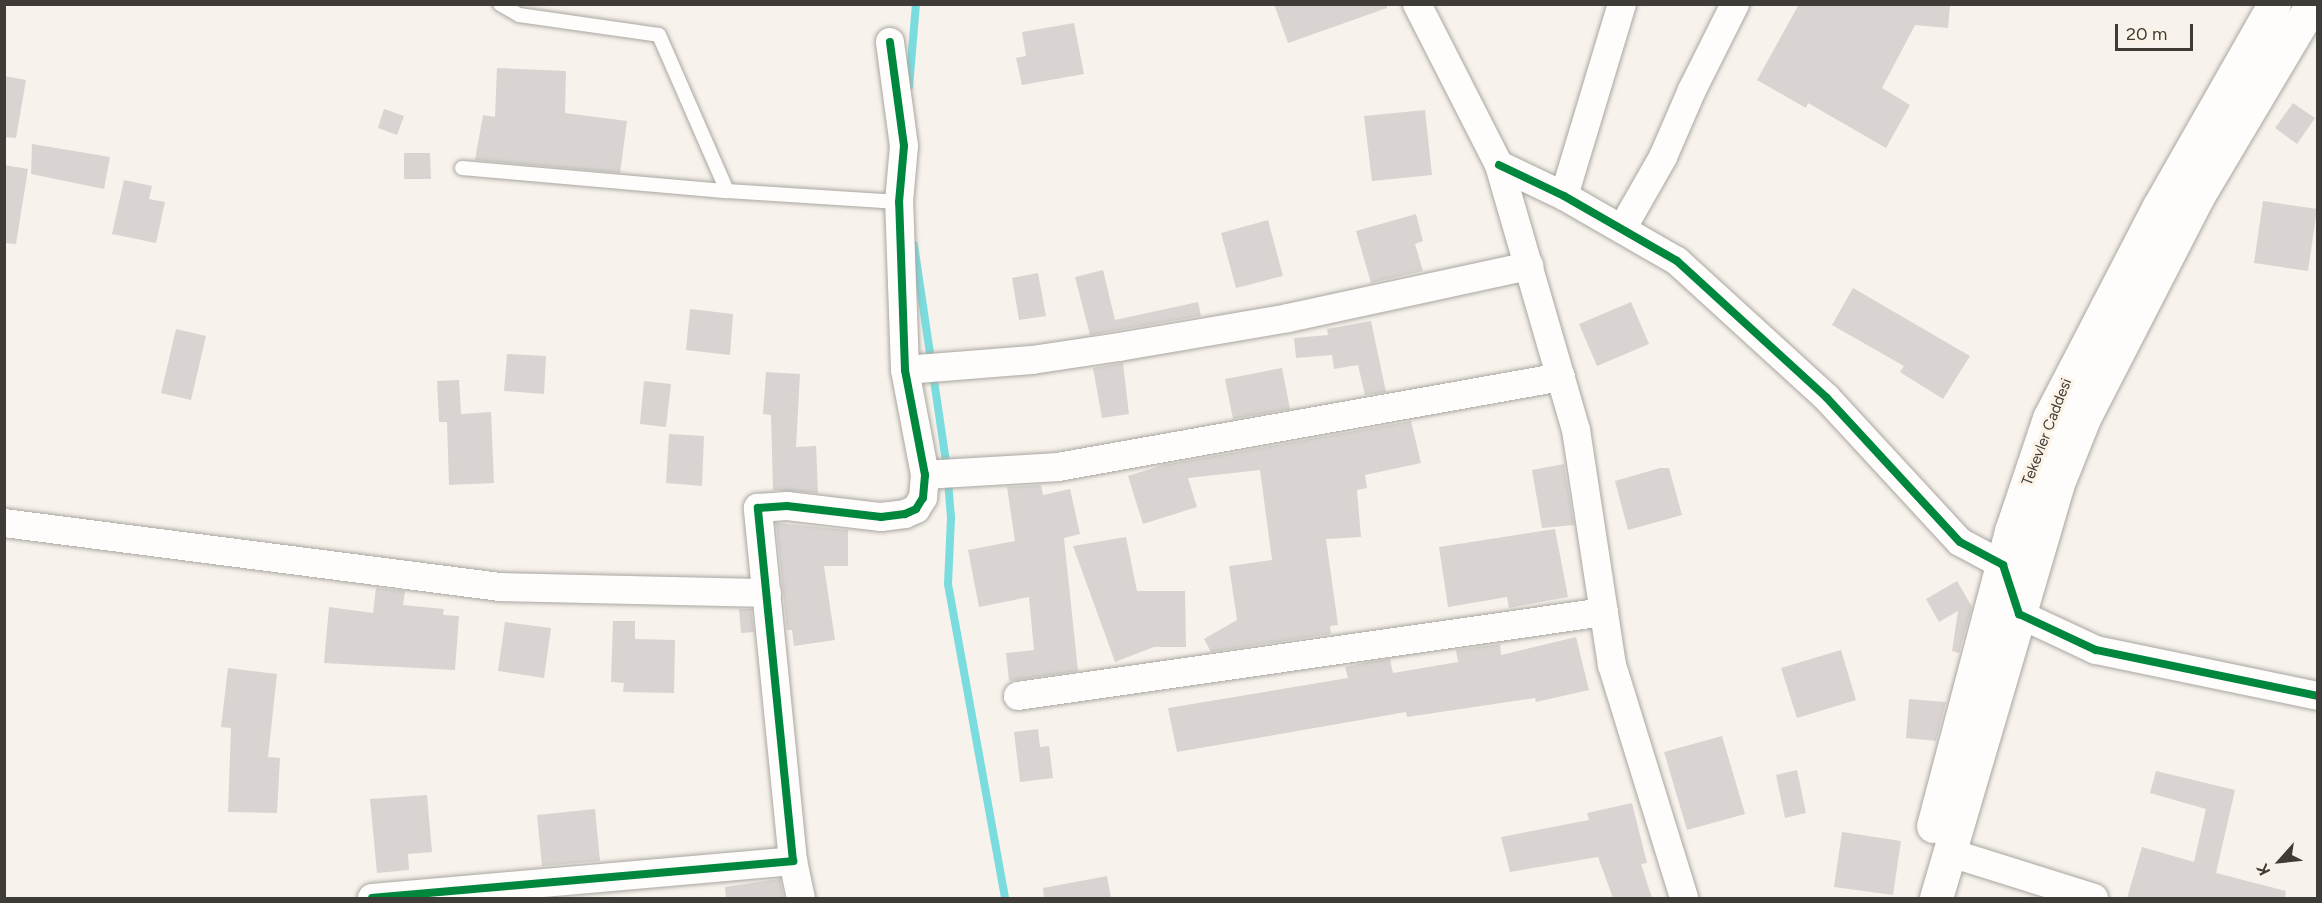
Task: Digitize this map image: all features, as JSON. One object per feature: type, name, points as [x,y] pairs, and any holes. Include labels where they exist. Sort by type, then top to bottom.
[{"type":"street","points":[[1417,4],[1499,165],[1576,430],[1612,665],[1684,898]]},
{"type":"street","points":[[1564,196],[1622,4]]},
{"type":"street","points":[[1622,229],[1663,158],[1692,90],[1735,4]]},
{"type":"street","name":"Tekevler Caddesi","points":[[1914,898],[2003,565],[2049,418],[2074,363],[2274,4]]},
{"type":"street","points":[[1936,898],[2056,486],[2084,418],[2197,198],[2312,4]]},
{"type":"street","points":[[801,898],[793,861],[758,508],[787,506],[881,517],[905,514],[916,509],[922,498],[925,475],[905,370],[898,202],[904,146],[890,42]]},
{"type":"street","points":[[1499,165],[1564,196],[1677,261],[1826,397],[1960,542],[2003,565],[2019,614],[2097,650],[2318,696]]},
{"type":"street","points":[[905,370],[1032,360],[1189,335],[1528,266]]},
{"type":"street","points":[[925,475],[1058,467],[1561,377]]},
{"type":"street","points":[[4,523],[501,587],[767,593]]},
{"type":"street","points":[[1018,696],[1604,612]]},
{"type":"street","points":[[1948,852],[2094,898]]},
{"type":"street","points":[[372,898],[793,861]]},
{"type":"lane","points":[[500,4],[519,15],[659,35],[727,191]]},
{"type":"lane","points":[[462,168],[727,191],[898,202]]},
{"type":"building","points":[[1274,4],[1387,4],[1387,8],[1288,43]]},
{"type":"building","points":[[1799,4],[1950,6],[1948,28],[1915,25],[1882,88],[1910,105],[1886,148],[1808,103],[1806,108],[1757,80]]},
{"type":"building","points":[[1074,23],[1084,74],[1022,85],[1016,58],[1026,56],[1022,32]]},
{"type":"building","points":[[497,68],[566,71],[565,113],[627,121],[620,173],[475,160],[483,115],[495,117]]},
{"type":"building","points":[[4,76],[26,80],[16,138],[4,137]]},
{"type":"building","points":[[2293,103],[2315,118],[2297,144],[2275,128]]},
{"type":"building","points":[[384,109],[404,116],[397,135],[378,128]]},
{"type":"building","points":[[1425,110],[1432,175],[1372,181],[1364,116]]},
{"type":"building","points":[[32,144],[110,157],[104,189],[31,174]]},
{"type":"building","points":[[404,153],[430,153],[431,179],[404,179]]},
{"type":"building","points":[[4,165],[28,169],[16,244],[4,243]]},
{"type":"building","points":[[124,180],[152,186],[149,199],[165,202],[156,243],[112,234]]},
{"type":"building","points":[[2263,201],[2317,209],[2308,271],[2254,263]]},
{"type":"building","points":[[1416,214],[1423,241],[1415,244],[1423,271],[1371,283],[1356,231]]},
{"type":"building","points":[[1268,220],[1283,276],[1236,288],[1221,233]]},
{"type":"building","points":[[1103,270],[1115,320],[1198,302],[1201,316],[1090,335],[1075,277]]},
{"type":"building","points":[[1038,273],[1046,316],[1019,320],[1012,278]]},
{"type":"building","points":[[1853,288],[1970,356],[1943,399],[1900,372],[1904,366],[1832,325]]},
{"type":"building","points":[[1631,302],[1649,344],[1597,366],[1579,324]]},
{"type":"building","points":[[690,309],[733,314],[730,355],[686,350]]},
{"type":"building","points":[[1371,321],[1386,392],[1365,395],[1358,365],[1334,369],[1332,355],[1296,358],[1294,338],[1328,335],[1327,329]]},
{"type":"building","points":[[176,329],[206,336],[191,400],[161,393]]},
{"type":"building","points":[[507,354],[546,356],[544,394],[504,391]]},
{"type":"building","points":[[1123,363],[1129,414],[1102,418],[1093,368]]},
{"type":"building","points":[[1282,368],[1290,409],[1233,419],[1225,379]]},
{"type":"building","points":[[766,372],[800,374],[796,447],[816,446],[818,493],[773,490],[771,415],[763,414]]},
{"type":"building","points":[[459,380],[461,414],[491,412],[494,483],[449,485],[447,422],[439,422],[437,381]]},
{"type":"building","points":[[644,381],[671,384],[666,427],[640,424]]},
{"type":"building","points":[[1411,421],[1421,463],[1365,475],[1367,488],[1357,490],[1361,537],[1326,539],[1338,625],[1330,626],[1331,634],[1211,652],[1204,639],[1237,620],[1229,566],[1272,560],[1260,470],[1188,478],[1197,507],[1143,524],[1128,476],[1163,465]]},
{"type":"building","points":[[669,434],[704,436],[702,486],[666,483]]},
{"type":"building","points":[[1564,464],[1574,525],[1542,528],[1532,470]]},
{"type":"building","points":[[1660,468],[1669,468],[1682,515],[1628,530],[1615,481]]},
{"type":"building","points":[[1041,485],[1043,495],[1070,489],[1080,534],[1064,538],[1078,671],[1009,681],[1006,653],[1034,650],[1029,597],[979,607],[968,550],[1015,541],[1007,487]]},
{"type":"building","points":[[776,523],[848,530],[848,566],[824,566],[835,640],[794,646],[792,630],[787,630]]},
{"type":"building","points":[[1555,529],[1568,597],[1509,608],[1507,597],[1448,607],[1439,547]]},
{"type":"building","points":[[1126,537],[1137,591],[1185,591],[1186,647],[1154,647],[1115,662],[1073,546]]},
{"type":"building","points":[[1957,581],[1972,607],[1959,653],[1952,651],[1958,611],[1939,622],[1926,599]]},
{"type":"building","points":[[376,588],[405,591],[403,605],[444,609],[443,615],[459,616],[455,670],[324,663],[329,607],[373,613]]},
{"type":"building","points":[[739,609],[751,609],[754,632],[741,633]]},
{"type":"building","points":[[613,621],[635,621],[635,639],[675,640],[674,693],[623,692],[624,683],[611,682]]},
{"type":"building","points":[[505,622],[551,628],[544,678],[498,671]]},
{"type":"building","points":[[1576,637],[1589,690],[1536,702],[1535,698],[1407,717],[1406,712],[1177,752],[1168,708],[1348,678],[1345,667],[1368,662],[1390,659],[1393,673],[1458,662],[1456,650],[1500,644],[1501,655]]},
{"type":"building","points":[[1841,650],[1856,700],[1797,718],[1781,668]]},
{"type":"building","points":[[228,668],[277,674],[268,757],[280,758],[277,813],[228,812],[231,728],[221,727]]},
{"type":"building","points":[[1909,699],[1946,702],[1936,741],[1906,738]]},
{"type":"building","points":[[1038,729],[1040,747],[1049,746],[1053,778],[1020,782],[1014,732]]},
{"type":"building","points":[[1722,736],[1745,814],[1687,830],[1664,752]]},
{"type":"building","points":[[1797,770],[1806,813],[1785,818],[1776,775]]},
{"type":"building","points":[[2156,771],[2235,790],[2216,873],[2286,891],[2285,898],[2127,898],[2142,847],[2194,862],[2206,809],[2150,793]]},
{"type":"building","points":[[427,795],[432,852],[408,854],[409,870],[377,873],[370,799]]},
{"type":"building","points":[[1632,803],[1647,863],[1641,864],[1652,898],[1613,898],[1598,857],[1510,872],[1501,837],[1589,820],[1587,813]]},
{"type":"building","points":[[595,809],[600,861],[542,866],[537,815]]},
{"type":"building","points":[[1842,832],[1901,841],[1893,895],[1834,887]]},
{"type":"building","points":[[1107,876],[1111,898],[1044,898],[1043,888]]},
{"type":"building","points":[[780,879],[784,898],[726,898],[725,887]]},
{"type":"waterway","points":[[909,87],[916,4]]},
{"type":"waterway","points":[[914,245],[947,469],[951,518],[948,584],[1005,898]]},
{"type":"cycle path","points":[[372,898],[793,861],[758,508],[787,506],[881,517],[905,514],[916,509],[923,498],[925,475],[905,370],[899,202],[904,146],[890,42]]},
{"type":"cycle path","points":[[1499,165],[1564,196],[1677,261],[1826,397],[1960,542],[2003,565],[2019,614],[2096,650],[2318,696]]}]
